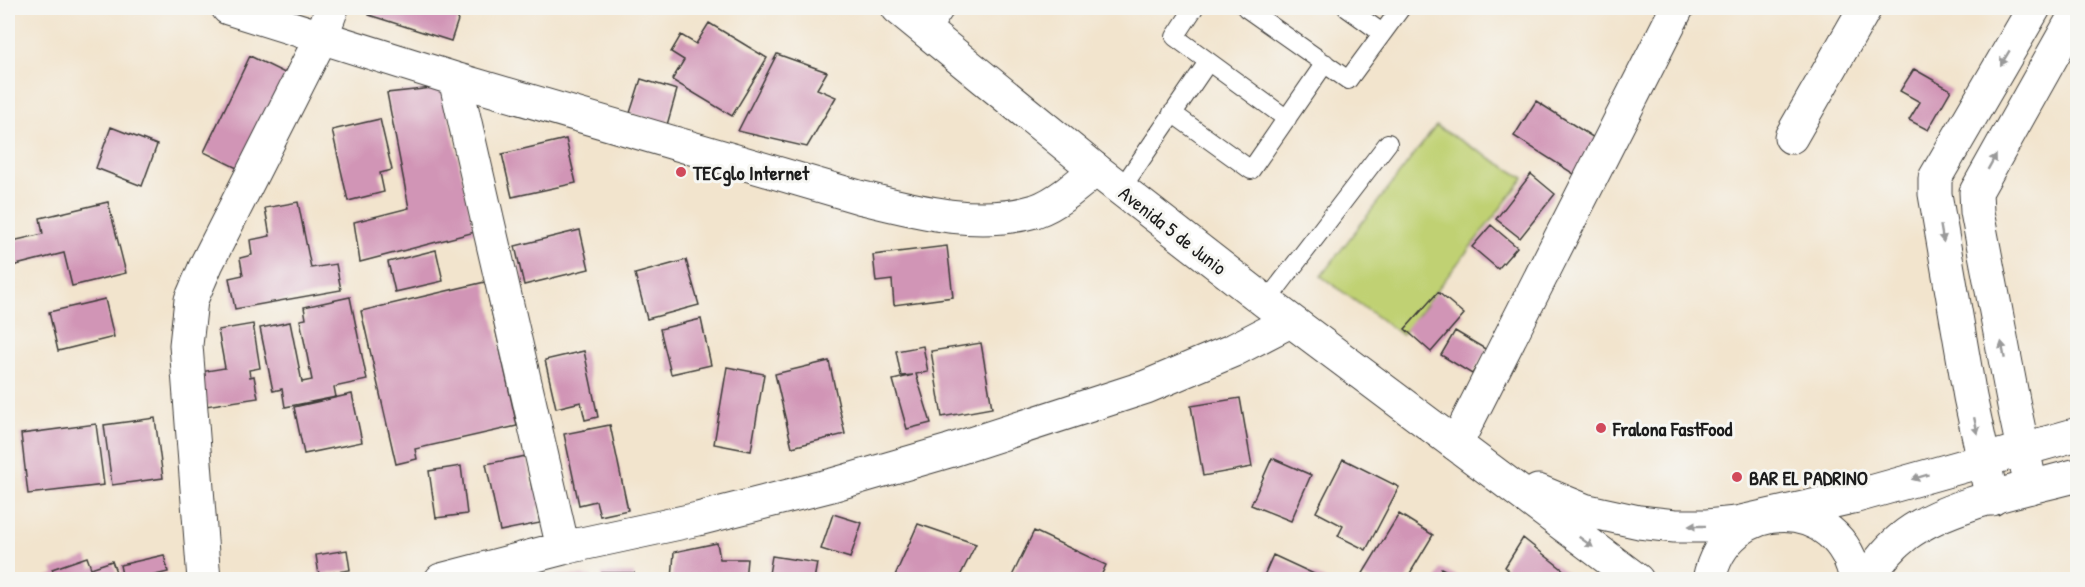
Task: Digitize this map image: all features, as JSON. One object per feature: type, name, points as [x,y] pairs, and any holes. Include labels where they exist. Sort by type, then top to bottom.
[{"type":"street","points":[[228,8],[327,22],[455,79],[859,197],[912,210],[955,216],[1004,218],[1038,210],[1077,187],[1095,169]]},
{"type":"street","name":"Avenida 5 de Junio","points":[[898,8],[938,20],[1095,169],[1278,311],[1456,444]]},
{"type":"street","points":[[1456,444],[1677,8]]},
{"type":"street","points":[[1791,137],[1864,8]]},
{"type":"street","points":[[1992,499],[1970,397],[1935,194],[1935,178],[2034,8]]},
{"type":"street","points":[[2031,487],[1977,212],[1976,192],[2078,10]]},
{"type":"street","points":[[204,579],[186,345],[191,300],[207,263],[327,22]]},
{"type":"street","points":[[455,79],[563,548]]},
{"type":"street","points":[[441,579],[832,485],[960,447],[1146,387],[1234,350],[1278,311]]},
{"type":"street","points":[[1456,444],[1511,478],[1551,498],[1609,516],[1675,526],[1707,526],[1767,517],[1853,497],[2078,434]]},
{"type":"street","points":[[1456,444],[1638,579]]},
{"type":"street","points":[[1867,579],[1883,557],[1906,535],[1938,517],[2031,487],[2078,476]]},
{"type":"street","points":[[1709,579],[1718,552],[1742,527],[1767,517],[1792,516],[1809,519],[1824,527],[1837,538],[1848,552],[1856,579]]},
{"type":"lane","points":[[1194,8],[1175,37],[1287,119]]},
{"type":"lane","points":[[1246,8],[1348,80],[1401,8]]},
{"type":"lane","points":[[1347,8],[1382,33]]},
{"type":"lane","points":[[1121,189],[1208,62]]},
{"type":"lane","points":[[1172,113],[1251,170],[1325,63]]},
{"type":"lane","points":[[1278,311],[1388,143]]},
{"type":"green space","points":[[1436,126],[1524,178],[1402,335],[1321,276]]},
{"type":"building","points":[[371,8],[462,8],[451,41],[369,15]]},
{"type":"building","points":[[709,23],[767,58],[732,116],[672,80],[684,60],[671,52],[681,35],[696,44]]},
{"type":"building","points":[[777,54],[827,72],[817,89],[836,97],[807,147],[738,131]]},
{"type":"building","points":[[250,56],[289,75],[243,171],[204,152]]},
{"type":"building","points":[[1914,69],[1951,90],[1928,130],[1909,120],[1920,102],[1900,91]]},
{"type":"building","points":[[641,79],[677,90],[667,125],[630,113]]},
{"type":"building","points":[[442,87],[475,232],[360,262],[354,222],[409,208],[387,93]]},
{"type":"building","points":[[1536,101],[1599,141],[1577,176],[1514,136]]},
{"type":"building","points":[[380,119],[392,170],[380,173],[384,192],[348,201],[332,130]]},
{"type":"building","points":[[111,127],[157,145],[142,186],[96,168]]},
{"type":"building","points":[[566,139],[576,183],[512,197],[502,154]]},
{"type":"building","points":[[1531,174],[1555,194],[1520,238],[1496,219]]},
{"type":"building","points":[[108,202],[126,273],[72,286],[64,253],[12,266],[8,242],[43,234],[40,218]]},
{"type":"building","points":[[298,202],[311,268],[336,264],[341,290],[235,309],[229,278],[243,275],[240,258],[252,255],[250,240],[270,236],[265,208]]},
{"type":"building","points":[[1491,225],[1517,247],[1498,269],[1472,247]]},
{"type":"building","points":[[580,230],[589,269],[524,285],[515,246]]},
{"type":"building","points":[[947,246],[953,297],[894,305],[892,280],[876,282],[873,255]]},
{"type":"building","points":[[436,250],[443,281],[395,292],[388,262]]},
{"type":"building","points":[[686,260],[699,305],[647,319],[635,274]]},
{"type":"building","points":[[485,282],[517,426],[415,449],[417,459],[396,464],[361,311]]},
{"type":"building","points":[[1438,292],[1464,314],[1431,352],[1405,329]]},
{"type":"building","points":[[350,297],[367,380],[334,387],[336,397],[285,407],[282,389],[273,391],[260,328],[290,322],[302,382],[312,380],[300,320],[306,319],[304,307]]},
{"type":"building","points":[[105,299],[114,337],[58,351],[49,312]]},
{"type":"building","points":[[701,319],[711,365],[671,374],[660,329]]},
{"type":"building","points":[[253,324],[260,368],[249,370],[250,377],[254,376],[258,398],[206,406],[200,372],[225,368],[218,330]]},
{"type":"building","points":[[1455,331],[1487,350],[1472,374],[1441,355]]},
{"type":"building","points":[[981,343],[992,408],[942,417],[931,351]]},
{"type":"building","points":[[923,346],[928,372],[916,374],[931,423],[907,429],[893,380],[913,375],[901,376],[896,351]]},
{"type":"building","points":[[584,351],[598,417],[585,420],[581,402],[556,408],[545,360]]},
{"type":"building","points":[[829,361],[845,434],[792,447],[775,374]]},
{"type":"building","points":[[727,367],[764,374],[751,451],[714,444]]},
{"type":"building","points":[[352,394],[362,442],[304,454],[294,407]]},
{"type":"building","points":[[1240,398],[1252,467],[1203,476],[1191,406]]},
{"type":"building","points":[[155,418],[163,478],[112,485],[104,425]]},
{"type":"building","points":[[96,424],[104,485],[28,494],[21,434]]},
{"type":"building","points":[[610,425],[628,510],[600,516],[596,501],[579,505],[564,434]]},
{"type":"building","points":[[526,456],[532,489],[542,488],[545,505],[537,507],[540,523],[500,531],[486,464]]},
{"type":"building","points":[[1272,458],[1311,475],[1291,521],[1251,505]]},
{"type":"building","points":[[1343,459],[1399,487],[1366,550],[1338,536],[1343,526],[1316,512]]},
{"type":"building","points":[[461,466],[467,514],[436,518],[429,471]]},
{"type":"building","points":[[833,514],[862,523],[850,558],[821,549]]},
{"type":"building","points":[[1399,514],[1433,535],[1406,580],[1369,580],[1362,575]]},
{"type":"building","points":[[918,524],[976,544],[958,580],[893,580]]},
{"type":"building","points":[[1034,531],[1106,565],[1099,580],[1010,580]]},
{"type":"building","points":[[1523,538],[1576,580],[1512,580],[1514,576],[1505,567]]},
{"type":"building","points":[[717,543],[720,559],[747,559],[745,580],[672,580],[674,552]]},
{"type":"building","points":[[347,550],[350,570],[319,575],[316,555]]},
{"type":"building","points":[[164,555],[168,572],[135,580],[123,580],[120,565]]},
{"type":"building","points":[[1273,555],[1327,580],[1262,580]]},
{"type":"building","points":[[772,556],[817,563],[814,580],[768,580]]},
{"type":"building","points":[[87,557],[91,568],[112,561],[119,580],[40,580],[54,574],[52,569]]},
{"type":"building","points":[[1441,568],[1465,580],[1436,580]]},
{"type":"building","points":[[602,573],[634,573],[634,580],[602,580]]},
{"type":"building","points":[[557,575],[592,576],[592,580],[557,580]]},
{"type":"place","name":"TECglo Internet","points":[[681,172]]},
{"type":"place","name":"Fralona FastFood","points":[[1601,428]]},
{"type":"place","name":"BAR EL PADRINO","points":[[1737,477]]}]
